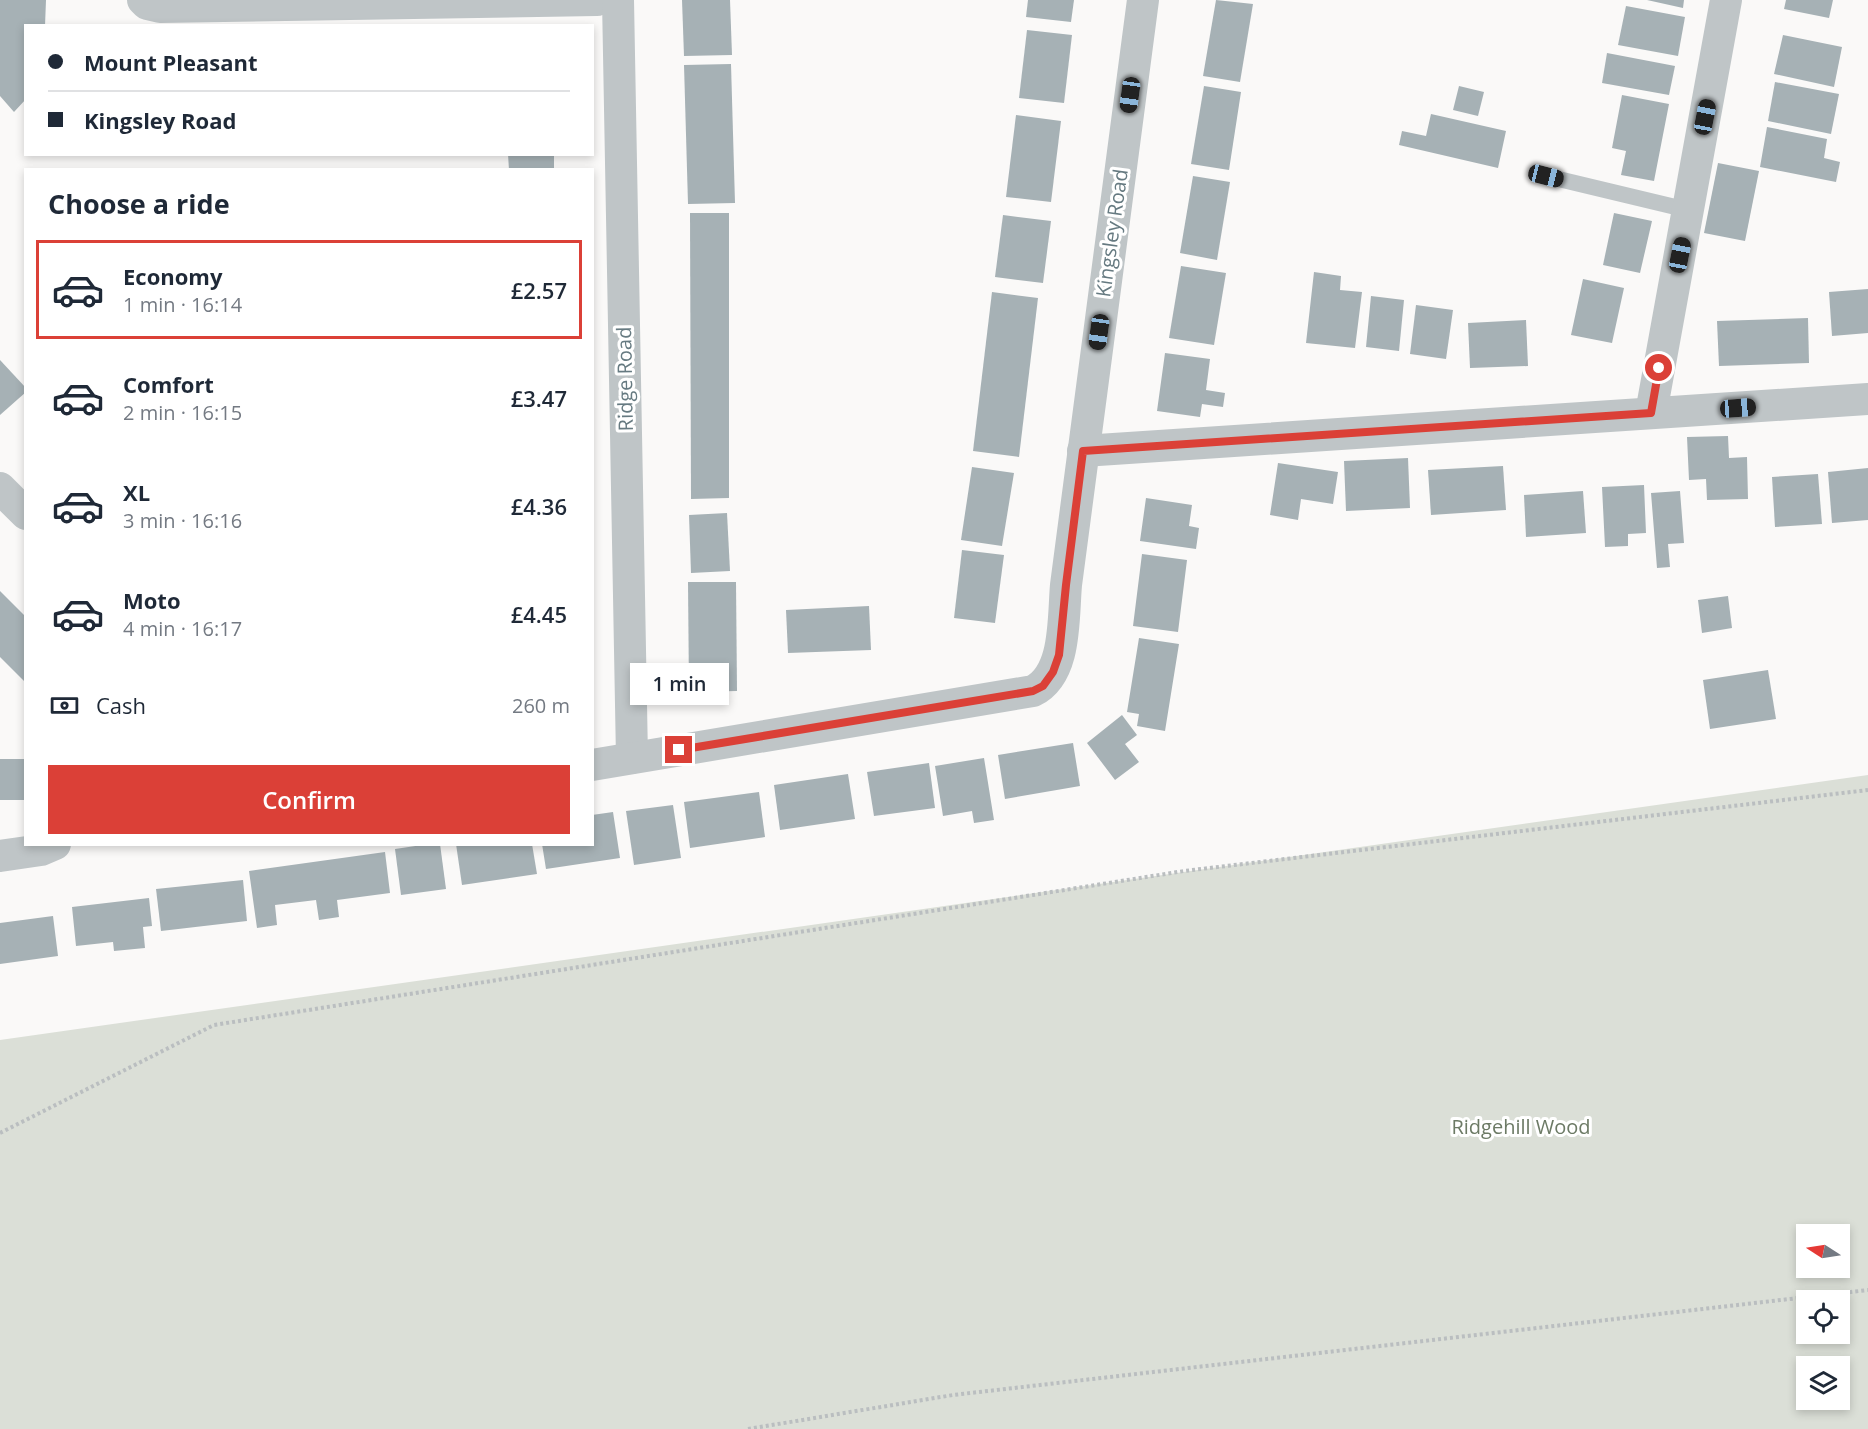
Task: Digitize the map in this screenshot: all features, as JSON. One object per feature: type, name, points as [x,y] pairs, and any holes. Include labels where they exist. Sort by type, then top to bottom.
[{"type":"street","points":[[143,0],[147,4],[160,8],[597,0]]},
{"type":"street","name":"Ridge Road","points":[[618,0],[632,758]]},
{"type":"street","name":"Kingsley Road","points":[[594,765],[1033,691],[1043,686],[1053,672],[1059,655],[1083,451],[1143,0]]},
{"type":"street","points":[[1651,413],[1726,0]]},
{"type":"street","points":[[1083,451],[1868,399]]},
{"type":"street","points":[[0,481],[24,479]]},
{"type":"street","points":[[0,488],[24,512]]},
{"type":"street","points":[[0,856],[41,850],[50,846]]},
{"type":"lane","points":[[1546,176],[1688,210]]},
{"type":"path","points":[[0,1132],[214,1025],[1184,871],[1868,790]]},
{"type":"path","points":[[748,1429],[953,1395],[1868,1290]]},
{"type":"green space","name":"Ridgehill Wood","points":[[1868,775],[1868,1429],[0,1429],[0,1040]]},
{"type":"building","points":[[0,0],[46,0],[45,24],[24,24],[24,101],[14,112],[0,96]]},
{"type":"building","points":[[682,0],[730,0],[732,55],[684,56]]},
{"type":"building","points":[[1028,0],[1074,0],[1071,22],[1026,17]]},
{"type":"building","points":[[1216,0],[1253,4],[1240,82],[1203,76]]},
{"type":"building","points":[[1647,0],[1684,0],[1683,8]]},
{"type":"building","points":[[1786,0],[1833,0],[1829,18],[1784,9]]},
{"type":"building","points":[[1626,6],[1685,17],[1678,56],[1618,45]]},
{"type":"building","points":[[1027,30],[1072,35],[1064,103],[1019,98]]},
{"type":"building","points":[[1783,35],[1842,47],[1834,87],[1774,74]]},
{"type":"building","points":[[1607,53],[1675,66],[1669,95],[1602,83]]},
{"type":"building","points":[[731,64],[735,203],[688,204],[684,65]]},
{"type":"building","points":[[1775,82],[1839,94],[1831,134],[1768,121]]},
{"type":"building","points":[[1204,86],[1241,92],[1229,170],[1191,164]]},
{"type":"building","points":[[1459,86],[1484,92],[1478,116],[1453,110]]},
{"type":"building","points":[[1622,95],[1669,104],[1654,181],[1621,175],[1626,151],[1612,148]]},
{"type":"building","points":[[1431,114],[1506,131],[1498,168],[1399,145],[1402,131],[1426,136]]},
{"type":"building","points":[[1016,115],[1061,121],[1051,202],[1006,197]]},
{"type":"building","points":[[1767,127],[1827,139],[1824,158],[1840,162],[1836,182],[1760,167]]},
{"type":"building","points":[[508,156],[554,156],[554,168],[509,168]]},
{"type":"building","points":[[1718,163],[1759,171],[1745,241],[1704,233]]},
{"type":"building","points":[[1193,176],[1230,182],[1217,260],[1180,253]]},
{"type":"building","points":[[690,213],[729,213],[729,498],[691,499]]},
{"type":"building","points":[[1614,213],[1652,221],[1640,273],[1603,265]]},
{"type":"building","points":[[1003,215],[1051,221],[1043,283],[995,277]]},
{"type":"building","points":[[1181,266],[1226,273],[1214,345],[1169,338]]},
{"type":"building","points":[[1314,272],[1341,276],[1340,290],[1362,292],[1355,348],[1306,343]]},
{"type":"building","points":[[1583,279],[1624,288],[1612,343],[1571,335]]},
{"type":"building","points":[[1868,289],[1868,333],[1832,336],[1829,292]]},
{"type":"building","points":[[992,292],[1038,298],[1019,457],[973,451]]},
{"type":"building","points":[[1371,296],[1404,300],[1399,351],[1366,347]]},
{"type":"building","points":[[1416,305],[1453,310],[1446,359],[1410,354]]},
{"type":"building","points":[[1808,318],[1809,363],[1719,366],[1717,321]]},
{"type":"building","points":[[1526,320],[1528,366],[1470,368],[1468,323]]},
{"type":"building","points":[[1165,353],[1210,359],[1206,390],[1225,393],[1223,407],[1202,404],[1200,417],[1157,411]]},
{"type":"building","points":[[0,360],[24,386],[24,394],[0,415]]},
{"type":"building","points":[[1728,436],[1729,458],[1747,457],[1748,499],[1707,500],[1706,479],[1689,480],[1687,437]]},
{"type":"building","points":[[1408,458],[1410,508],[1346,511],[1344,461]]},
{"type":"building","points":[[1278,463],[1338,472],[1333,504],[1301,499],[1298,520],[1270,515]]},
{"type":"building","points":[[1503,466],[1506,510],[1431,515],[1428,470]]},
{"type":"building","points":[[972,467],[1014,473],[1002,546],[961,540]]},
{"type":"building","points":[[1868,468],[1868,520],[1832,523],[1828,472]]},
{"type":"building","points":[[1818,474],[1822,524],[1775,527],[1772,477]]},
{"type":"building","points":[[1644,485],[1646,533],[1628,534],[1628,546],[1605,547],[1602,487]]},
{"type":"building","points":[[1583,491],[1586,533],[1526,537],[1524,495]]},
{"type":"building","points":[[1680,491],[1684,543],[1668,544],[1670,567],[1657,568],[1651,493]]},
{"type":"building","points":[[1146,498],[1192,505],[1189,526],[1199,528],[1196,549],[1140,541]]},
{"type":"building","points":[[727,513],[730,571],[691,573],[689,515]]},
{"type":"building","points":[[962,550],[1004,555],[995,623],[954,618]]},
{"type":"building","points":[[1142,554],[1187,560],[1178,632],[1133,626]]},
{"type":"building","points":[[688,582],[736,582],[737,691],[689,692]]},
{"type":"building","points":[[0,591],[24,615],[24,681],[0,657]]},
{"type":"building","points":[[1728,596],[1732,628],[1702,633],[1698,600]]},
{"type":"building","points":[[869,606],[871,650],[788,653],[786,610]]},
{"type":"building","points":[[1139,638],[1179,644],[1165,731],[1137,726],[1139,714],[1127,712]]},
{"type":"building","points":[[1768,670],[1776,719],[1710,729],[1703,680]]},
{"type":"building","points":[[1122,715],[1137,735],[1125,744],[1139,762],[1115,780],[1087,743]]},
{"type":"building","points":[[1073,743],[1080,786],[1005,799],[998,755]]},
{"type":"building","points":[[984,758],[994,820],[974,823],[972,811],[943,816],[935,766]]},
{"type":"building","points":[[0,759],[24,759],[24,800],[0,800]]},
{"type":"building","points":[[929,763],[935,808],[874,816],[867,772]]},
{"type":"building","points":[[848,774],[855,819],[780,830],[774,785]]},
{"type":"building","points":[[759,792],[765,837],[690,848],[684,802]]},
{"type":"building","points":[[673,805],[681,858],[634,865],[626,811]]},
{"type":"building","points":[[613,812],[620,858],[546,869],[542,846],[594,846],[594,815]]},
{"type":"building","points":[[440,846],[446,889],[401,895],[395,849]]},
{"type":"building","points":[[456,846],[532,846],[537,874],[462,885]]},
{"type":"building","points":[[385,852],[390,893],[337,900],[339,917],[319,920],[316,900],[275,905],[277,925],[257,928],[249,871]]},
{"type":"building","points":[[243,880],[247,921],[161,931],[156,889]]},
{"type":"building","points":[[149,898],[152,926],[143,927],[145,948],[114,951],[113,942],[76,946],[72,907]]},
{"type":"building","points":[[53,916],[58,956],[0,964],[0,923]]},
{"type":"route","points":[[679,750],[1033,691],[1043,686],[1053,672],[1059,655],[1083,451],[1651,413],[1659,368]]}]
